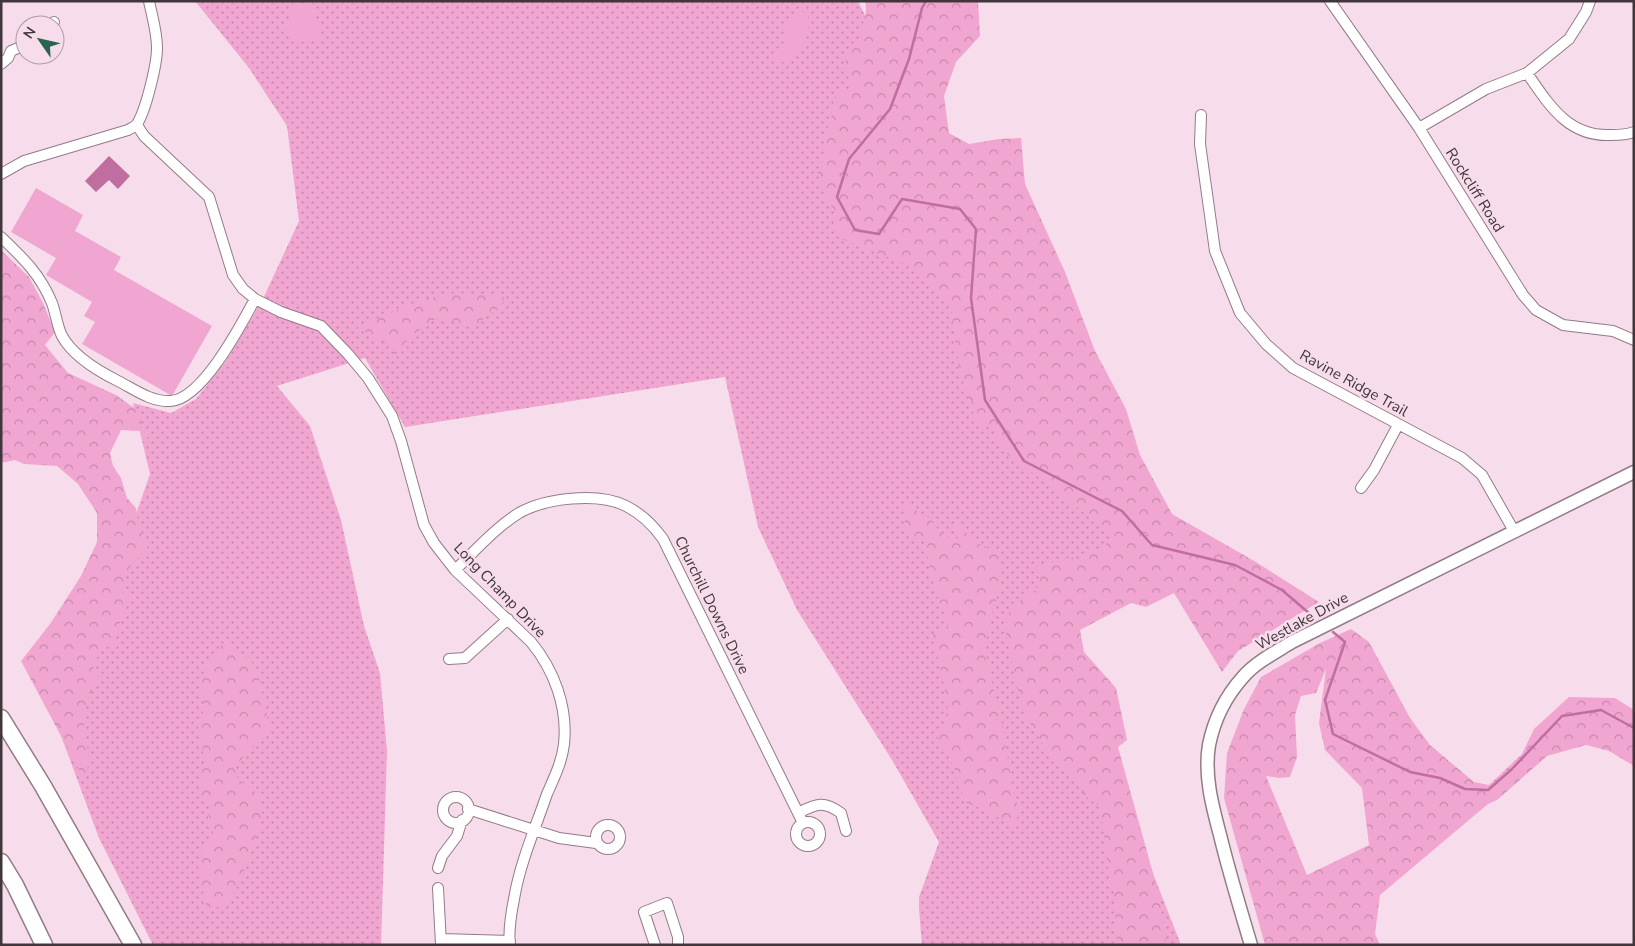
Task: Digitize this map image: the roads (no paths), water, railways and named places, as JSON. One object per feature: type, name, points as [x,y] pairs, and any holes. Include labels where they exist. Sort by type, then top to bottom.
[{"type":"highway","points":[[1,718],[57,811],[133,945]]},
{"type":"highway","points":[[1,862],[15,885],[44,945]]},
{"type":"street","points":[[1,174],[24,161],[128,130],[137,125],[155,65],[157,48],[148,1]]},
{"type":"street","name":"Rockcliff Road","points":[[1330,1],[1418,128],[1523,295],[1536,310],[1563,325],[1613,331],[1634,340]]},
{"type":"street","points":[[1418,128],[1486,89],[1527,73],[1569,39],[1586,12],[1590,1]]},
{"type":"street","points":[[1,64],[8,58],[11,51],[15,49]]},
{"type":"street","points":[[1527,73],[1550,106],[1570,126],[1596,136],[1634,132]]},
{"type":"street","name":"Ravine Ridge Trail","points":[[1201,115],[1200,144],[1215,251],[1240,313],[1266,344],[1293,368],[1462,458],[1482,475],[1514,531]]},
{"type":"street","name":"Long Champ Drive","points":[[137,125],[144,136],[208,196],[233,275],[243,289],[255,299],[281,312],[321,326],[368,378],[392,416],[401,441],[424,525],[434,543],[455,570],[508,619],[539,652],[555,681],[564,724],[564,744],[559,766],[534,830],[516,888],[511,918],[510,943]]},
{"type":"street","points":[[1,238],[26,261],[46,290],[62,336],[79,356],[108,376],[153,399],[168,402],[179,401],[194,390],[231,344],[255,299]]},
{"type":"street","points":[[1361,488],[1374,470],[1398,425]]},
{"type":"street","name":"Westlake Drive","points":[[1251,945],[1227,863],[1212,802],[1207,770],[1209,744],[1219,713],[1243,677],[1257,664],[1292,642],[1634,472]]},
{"type":"street","name":"Churchill Downs Drive","points":[[455,570],[508,521],[533,507],[568,499],[598,499],[617,502],[639,513],[664,538],[803,824]]},
{"type":"street","points":[[449,659],[465,658],[508,619]]},
{"type":"street","points":[[438,868],[442,856],[456,836],[462,820],[468,814],[465,801],[458,797],[450,798],[444,804],[443,812],[447,819],[454,822],[462,820]]},
{"type":"street","points":[[798,812],[818,804],[833,806],[841,813],[846,831]]},
{"type":"street","points":[[468,809],[570,840],[596,842]]},
{"type":"street","points":[[438,888],[441,942],[510,943]]},
{"type":"street","points":[[655,945],[644,912],[667,904],[678,937],[678,945]]},
{"type":"waterway","points":[[926,1],[922,8],[909,59],[890,109],[849,159],[837,197],[855,230],[879,234],[902,199],[960,209],[976,229],[971,298],[985,400],[1024,461],[1122,511],[1152,545],[1235,565],[1282,590],[1310,614]]},
{"type":"waterway","points":[[1333,632],[1345,642],[1325,700],[1333,734],[1410,772],[1440,778],[1465,789],[1488,790],[1512,769],[1562,716],[1601,710],[1634,728]]}]
